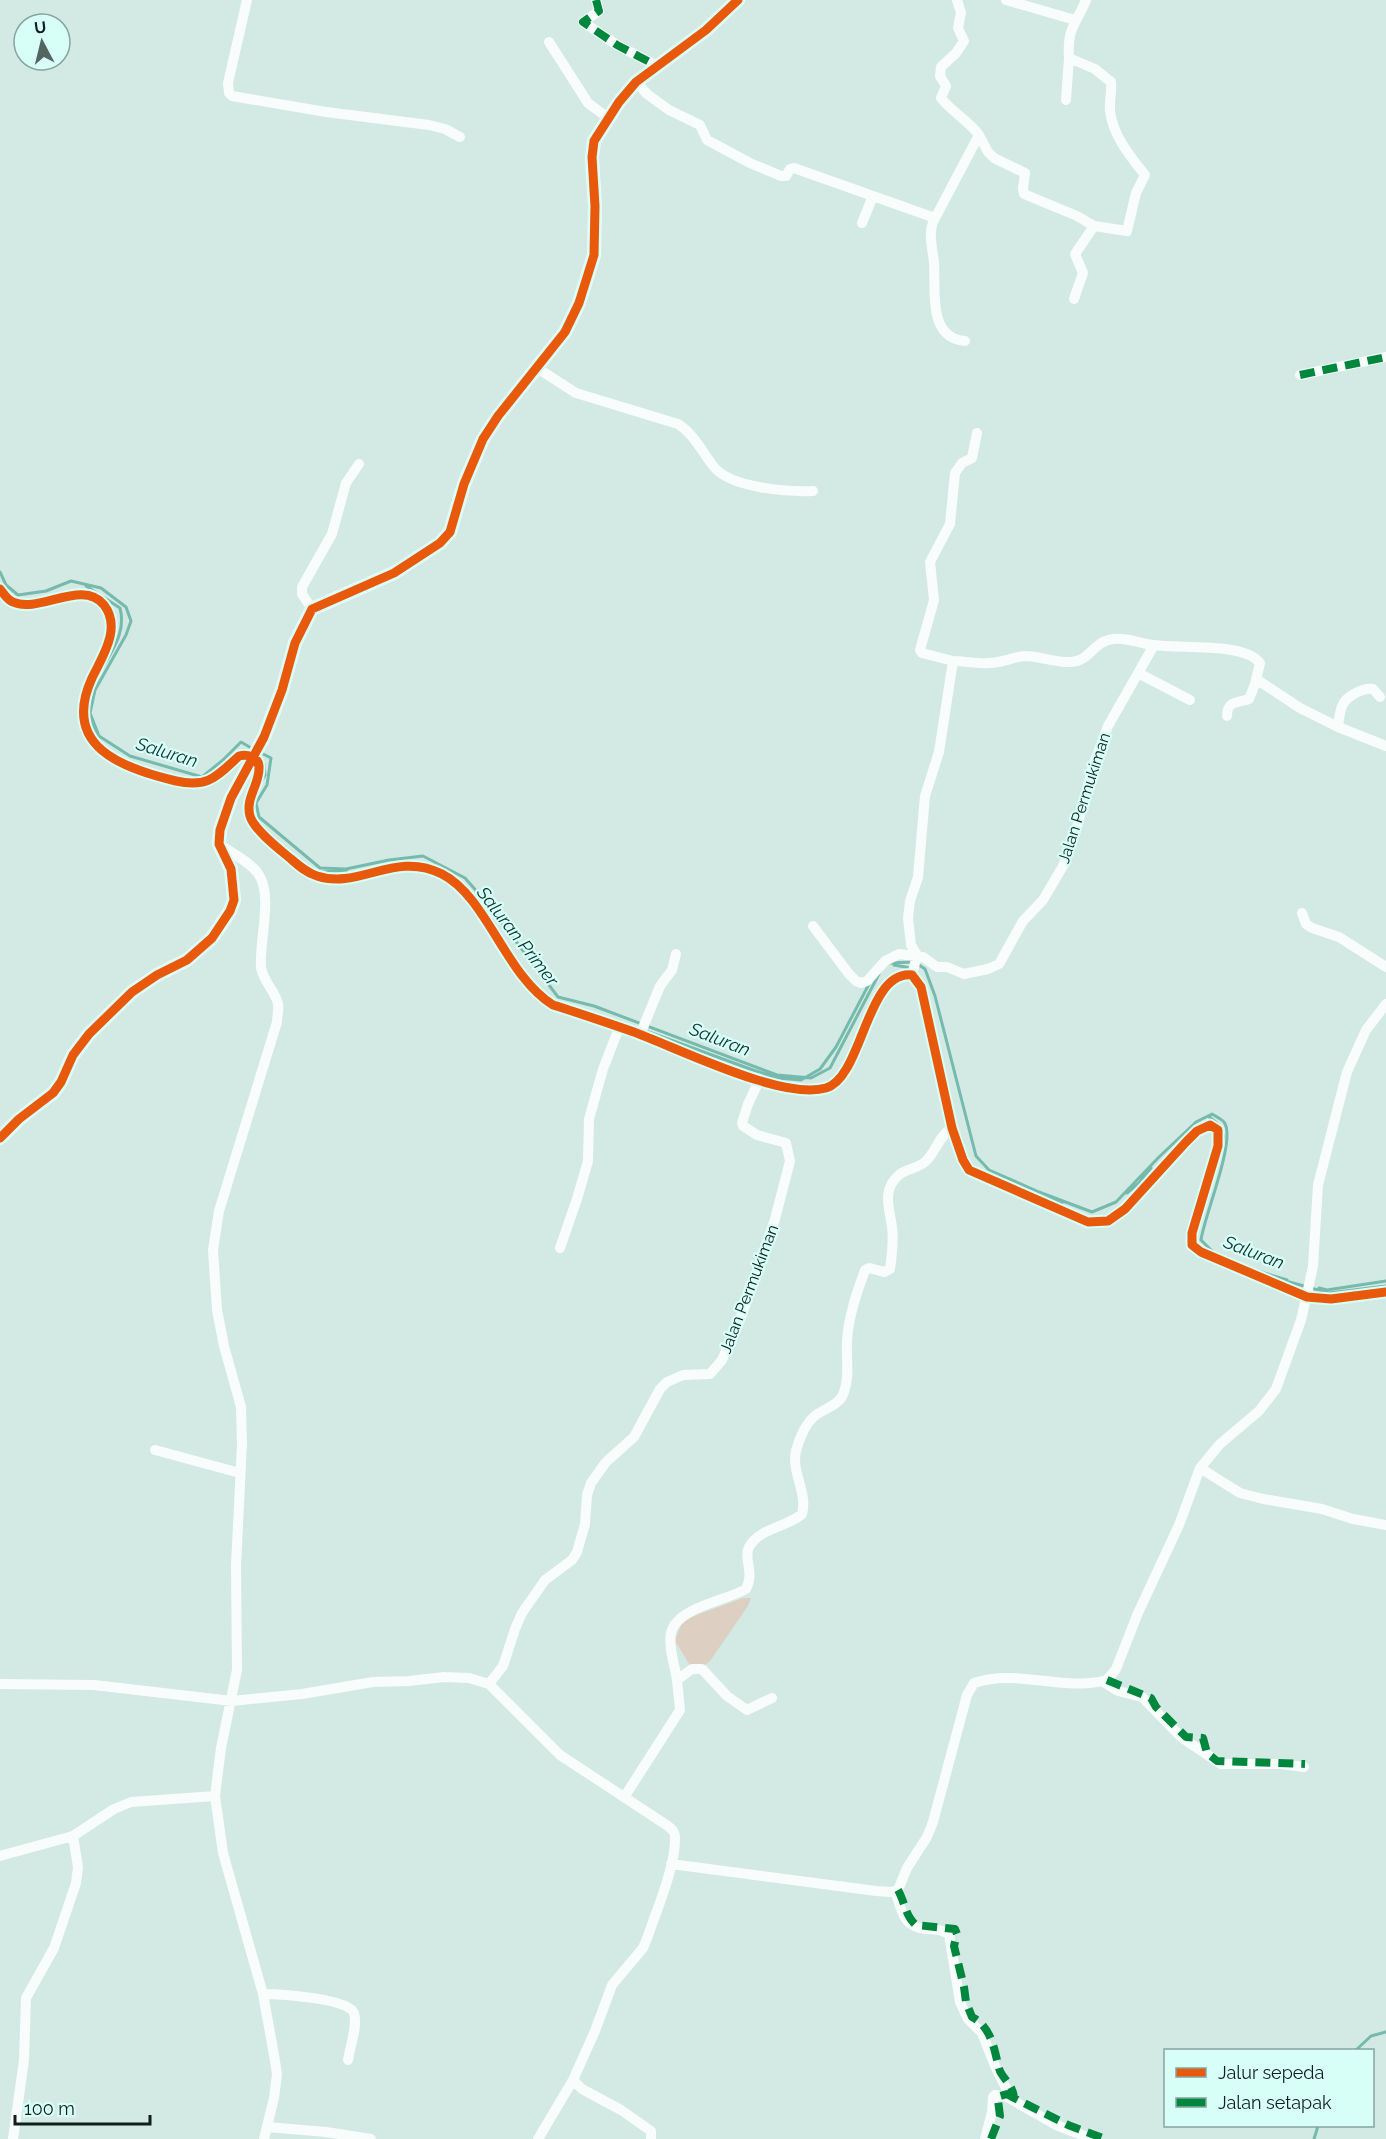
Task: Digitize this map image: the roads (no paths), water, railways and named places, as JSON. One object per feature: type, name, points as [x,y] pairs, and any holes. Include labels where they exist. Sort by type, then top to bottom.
[{"type":"street","points":[[247,0],[227,88],[232,96],[326,112],[429,125],[445,129],[460,137]]},
{"type":"street","points":[[596,0],[598,11],[583,22],[617,45],[657,66]]},
{"type":"street","points":[[0,1138],[19,1119],[53,1093],[61,1082],[73,1055],[89,1034],[132,992],[157,975],[188,960],[212,938],[230,911],[234,900],[231,869],[219,844],[220,830],[231,798],[264,737],[282,690],[295,643],[312,609],[394,573],[440,543],[450,532],[464,484],[483,439],[498,416],[565,332],[586,283],[594,255],[596,226],[592,150],[594,141],[608,118],[636,82],[706,30],[738,0]]},
{"type":"street","points":[[957,0],[961,14],[958,28],[964,41],[941,68],[940,76],[946,86],[941,98],[955,114],[974,129],[994,158],[1025,173],[1024,194],[1077,216],[1094,226],[1125,232],[1129,229],[1136,193],[1145,175],[1129,156],[1118,136],[1110,111],[1111,82],[1095,69],[1069,58]]},
{"type":"street","points":[[1006,0],[1075,20]]},
{"type":"street","points":[[1066,100],[1069,37],[1086,0]]},
{"type":"street","points":[[549,42],[588,103],[608,118]]},
{"type":"street","points":[[636,82],[647,94],[669,110],[700,125],[707,140],[750,163],[782,176],[786,176],[790,169],[794,168],[935,218]]},
{"type":"street","points":[[965,341],[953,339],[938,320],[935,311],[934,265],[930,235],[935,218],[979,135]]},
{"type":"street","points":[[862,223],[873,196]]},
{"type":"street","points":[[1074,299],[1083,273],[1075,254],[1094,226]]},
{"type":"street","points":[[1300,375],[1386,357]]},
{"type":"street","points":[[537,368],[576,393],[678,424],[687,430],[716,469],[730,479],[791,492],[813,491]]},
{"type":"street","points":[[976,433],[972,458],[962,463],[955,473],[950,524],[930,562],[934,600],[920,650],[922,653],[953,661],[990,663],[1027,656],[1067,662],[1084,659],[1099,644],[1114,639],[1129,639],[1154,645],[1226,648],[1260,661],[1249,699],[1233,702],[1228,708],[1227,716]]},
{"type":"street","points":[[312,609],[302,594],[302,587],[332,534],[346,483],[358,464]]},
{"type":"street","points":[[0,589],[12,602],[22,604],[78,595],[94,597],[104,604],[110,622],[109,640],[104,656],[87,689],[84,717],[90,738],[99,750],[135,768],[193,784],[209,782],[239,756],[253,756],[260,769],[249,804],[251,819],[257,828],[302,868],[318,877],[347,879],[379,869],[401,866],[423,867],[445,875],[470,898],[515,967],[543,999],[553,1005],[619,1028],[642,1029],[759,1081],[797,1090],[827,1088],[840,1080],[882,993],[898,976],[913,974]]},
{"type":"street","name":"Jalan Permukiman","points":[[813,926],[849,974],[861,983],[867,981],[879,966],[891,957],[904,953],[928,959],[937,967],[947,967],[964,974],[999,964],[1023,921],[1043,900],[1063,866],[1076,831],[1092,766],[1108,726],[1154,645]]},
{"type":"street","points":[[953,661],[939,752],[925,796],[918,877],[910,901],[908,918],[916,957],[913,974],[921,987],[952,1128],[963,1160],[969,1170],[1088,1222],[1108,1221],[1125,1209],[1162,1166],[1197,1131],[1208,1125],[1213,1126],[1218,1131],[1218,1146],[1192,1233],[1192,1245],[1201,1252],[1307,1295],[1331,1299],[1386,1292]]},
{"type":"street","points":[[1138,673],[1190,699]]},
{"type":"street","points":[[1256,679],[1300,708],[1338,727],[1386,746]]},
{"type":"street","points":[[1338,727],[1341,705],[1347,698],[1368,688],[1373,689],[1380,697]]},
{"type":"street","points":[[219,844],[250,866],[259,875],[265,889],[261,967],[265,982],[279,1006],[277,1022],[219,1211],[213,1250],[213,1285],[217,1310],[224,1346],[241,1407],[236,1565],[237,1670],[221,1748],[215,1796],[223,1853],[262,1994],[277,2074],[264,2139]]},
{"type":"street","points":[[1302,913],[1306,924],[1312,928],[1339,937],[1386,968]]},
{"type":"street","points":[[642,1029],[660,986],[672,970],[676,954]]},
{"type":"street","points":[[671,1864],[757,1874],[803,1883],[895,1891],[901,1886],[933,1822],[967,1695],[974,1683],[1000,1678],[1082,1683],[1107,1680],[1116,1669],[1138,1613],[1179,1525],[1200,1468],[1220,1444],[1259,1411],[1276,1389],[1301,1320],[1307,1295],[1313,1266],[1318,1185],[1347,1072],[1366,1030],[1386,1004]]},
{"type":"street","points":[[560,1248],[588,1161],[589,1119],[603,1069],[619,1028]]},
{"type":"street","name":"Jalan Permukiman","points":[[489,1684],[503,1666],[522,1613],[545,1580],[572,1560],[577,1552],[585,1524],[587,1495],[591,1483],[606,1462],[634,1437],[660,1389],[667,1382],[683,1375],[710,1374],[722,1360],[741,1317],[775,1219],[790,1161],[786,1143],[757,1135],[743,1126],[748,1104],[759,1081]]},
{"type":"street","points":[[625,1797],[680,1710],[671,1647],[671,1634],[675,1624],[690,1611],[746,1589],[751,1570],[747,1552],[750,1545],[802,1514],[803,1501],[795,1463],[796,1451],[809,1421],[840,1400],[845,1390],[848,1367],[847,1341],[858,1289],[865,1270],[870,1268],[884,1272],[890,1269],[893,1242],[892,1226],[887,1210],[888,1194],[897,1176],[918,1168],[927,1160],[943,1133],[952,1128]]},
{"type":"street","points":[[155,1450],[240,1473]]},
{"type":"street","points":[[1200,1468],[1240,1493],[1322,1509],[1353,1519],[1386,1525]]},
{"type":"street","points":[[677,1680],[694,1668],[700,1668],[727,1696],[747,1710],[772,1698]]},
{"type":"street","points":[[0,1684],[94,1685],[232,1701],[302,1694],[373,1682],[409,1682],[444,1677],[469,1678],[489,1684],[560,1755],[674,1832],[671,1864],[643,1948],[612,1985],[596,2031],[573,2080],[538,2139]]},
{"type":"street","points":[[1102,1681],[1118,1691],[1142,1697],[1181,1737],[1221,1764],[1269,1763],[1304,1767]]},
{"type":"street","points":[[0,1856],[73,1836],[114,1809],[131,1802],[215,1796]]},
{"type":"street","points":[[13,2139],[24,2060],[26,1998],[54,1948],[76,1883],[78,1867],[73,1836]]},
{"type":"street","points":[[895,1891],[904,1917],[909,1924],[949,1934],[960,2002],[968,2019],[982,2032],[1007,2090],[1007,2097]]},
{"type":"street","points":[[262,1994],[289,1994],[339,2003],[351,2008],[354,2013],[353,2031],[348,2060]]},
{"type":"street","points":[[573,2080],[582,2089],[633,2117],[651,2131],[651,2139]]},
{"type":"street","points":[[985,2139],[995,2095],[1007,2097],[1056,2125],[1092,2139]]},
{"type":"street","points":[[267,2127],[371,2139]]},
{"type":"waterway","name":"Saluran","points":[[0,572],[6,585],[18,595],[46,591],[71,581],[101,588],[126,607],[131,621],[126,635],[95,690],[90,713],[99,736],[130,756],[202,777],[241,742],[253,749]]},
{"type":"waterway","name":"Saluran Primer","points":[[86,586],[120,608],[120,632],[103,667]]},
{"type":"waterway","name":"Saluran","points":[[89,716],[95,733],[99,736]]},
{"type":"waterway","name":"Saluran","points":[[259,752],[271,758],[267,785],[256,803],[259,817],[320,868],[346,869],[423,856],[465,878],[487,903],[558,997],[594,1006],[777,1075],[811,1078],[830,1068],[879,974]]},
{"type":"waterway","name":"Saluran Primer","points":[[262,780],[265,775],[264,764]]},
{"type":"waterway","name":"Saluran","points":[[323,872],[347,870]]},
{"type":"waterway","name":"Saluran","points":[[890,963],[913,962]]},
{"type":"waterway","name":"Saluran Primer","points":[[894,965],[911,968]]},
{"type":"waterway","name":"Saluran","points":[[919,965],[925,969],[935,996],[976,1156],[989,1170],[1092,1212],[1116,1202],[1196,1122],[1212,1114],[1224,1122],[1227,1131],[1223,1160],[1201,1240],[1214,1253]]},
{"type":"waterway","name":"Saluran","points":[[646,1031],[778,1078],[801,1080],[820,1069],[836,1047],[869,984]]},
{"type":"waterway","name":"Saluran Primer","points":[[1208,1116],[1221,1128],[1223,1139]]},
{"type":"waterway","name":"Saluran","points":[[1127,1193],[1151,1168]]},
{"type":"waterway","name":"Saluran","points":[[1045,1198],[1062,1203]]},
{"type":"waterway","name":"Saluran","points":[[1258,1271],[1287,1280]]},
{"type":"waterway","name":"Saluran","points":[[1275,1278],[1329,1293],[1386,1286]]},
{"type":"waterway","name":"Saluran","points":[[1319,1288],[1327,1290],[1386,1281]]},
{"type":"waterway","points":[[1357,2049],[1371,2036],[1386,2032]]},
{"type":"waterway","points":[[1314,2139],[1318,2127]]}]
